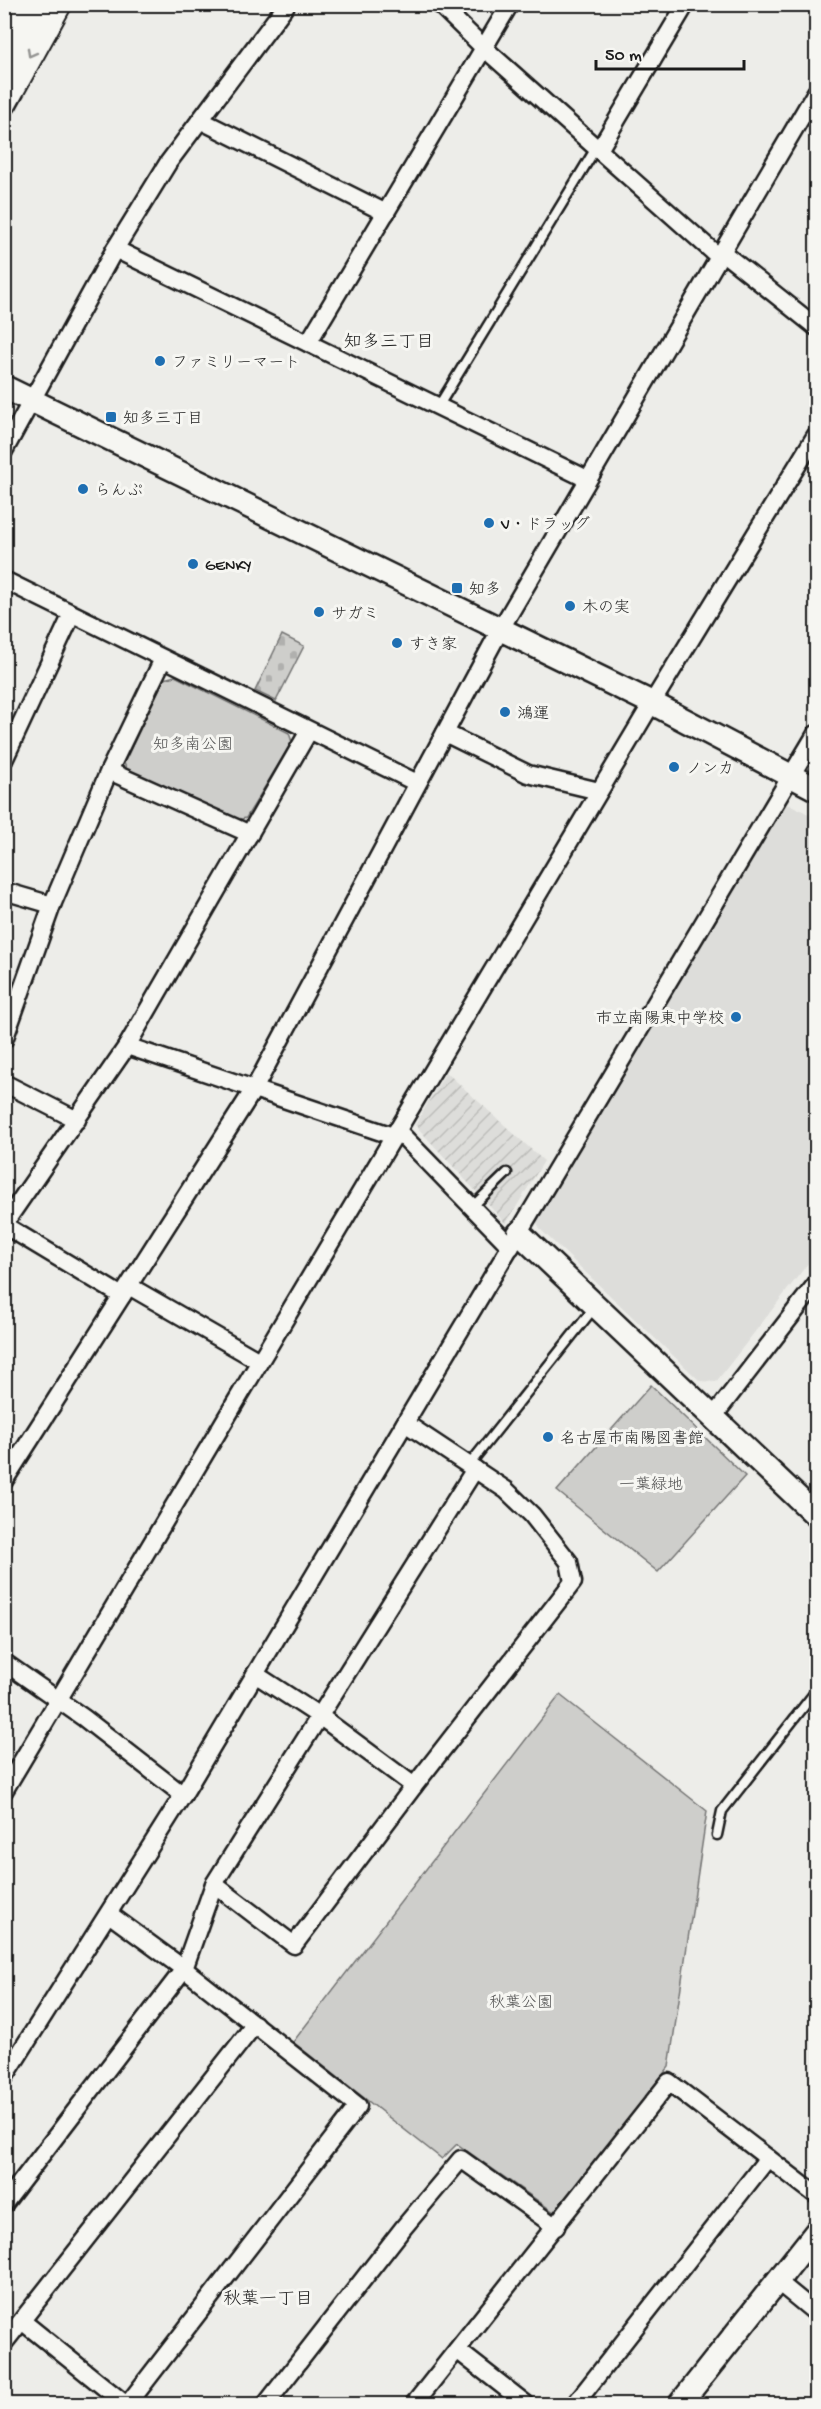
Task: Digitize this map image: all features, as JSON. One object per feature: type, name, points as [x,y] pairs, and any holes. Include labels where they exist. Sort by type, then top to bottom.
[{"type":"main road","points":[[4,52],[31,4]]},
{"type":"main road","points":[[4,102],[58,4]]},
{"type":"street","points":[[4,451],[115,249],[168,163],[287,4]]},
{"type":"street","points":[[439,4],[484,48],[720,254],[816,327]]},
{"type":"street","points":[[308,343],[510,4]]},
{"type":"street","points":[[598,149],[686,4]]},
{"type":"street","points":[[4,1481],[254,1089],[500,630],[816,92]]},
{"type":"street","points":[[200,120],[386,213]]},
{"type":"street","points":[[115,249],[587,479]]},
{"type":"street","points":[[4,387],[651,704],[816,789]]},
{"type":"street","points":[[4,1791],[651,704],[816,435]]},
{"type":"street","points":[[4,580],[417,783]]},
{"type":"street","points":[[4,760],[72,614]]},
{"type":"street","points":[[4,1040],[52,906],[109,771],[163,659]]},
{"type":"street","points":[[259,1361],[4,1224],[128,1046],[309,731]]},
{"type":"street","points":[[445,733],[528,774],[599,791]]},
{"type":"street","points":[[4,2078],[183,1796],[816,734]]},
{"type":"street","points":[[109,771],[250,834]]},
{"type":"street","points":[[4,891],[52,906]]},
{"type":"street","points":[[128,1046],[254,1089],[395,1133],[472,1208],[595,1306],[816,1515]]},
{"type":"street","points":[[4,1083],[77,1120]]},
{"type":"street","points":[[713,1417],[816,1284]]},
{"type":"street","points":[[214,1884],[294,1945],[573,1582],[569,1562],[532,1515],[506,1490],[405,1423]]},
{"type":"street","points":[[4,2204],[184,1969],[214,1884],[321,1717],[472,1467]]},
{"type":"street","points":[[4,1662],[58,1700],[183,1796]]},
{"type":"street","points":[[255,1674],[321,1717],[414,1786]]},
{"type":"street","points":[[22,2320],[127,2404],[358,2106],[184,1969],[109,1914]]},
{"type":"street","points":[[4,2343],[255,2024]]},
{"type":"street","points":[[414,2404],[669,2082],[816,2195]]},
{"type":"street","points":[[575,2404],[768,2158]]},
{"type":"street","points":[[266,2404],[404,2227],[461,2159],[556,2227]]},
{"type":"street","points":[[680,2404],[816,2232]]},
{"type":"street","points":[[777,2281],[816,2313]]},
{"type":"street","points":[[457,2350],[526,2404]]},
{"type":"lane","points":[[438,407],[598,149]]},
{"type":"lane","points":[[472,1208],[507,1173]]},
{"type":"lane","points":[[472,1467],[595,1306]]},
{"type":"lane","points":[[717,1835],[722,1811],[816,1691]]},
{"type":"shaded area","name":"市立南陽東中学校","points":[[782,805],[791,805],[816,818],[816,1253],[716,1382],[700,1381],[540,1229],[534,1216]]},
{"type":"shaded area","points":[[446,1072],[544,1161],[506,1224],[415,1125]]},
{"type":"green space","points":[[282,635],[304,646],[276,701],[255,691]]},
{"type":"green space","name":"知多南公園","points":[[175,676],[289,733],[292,742],[246,818],[237,820],[128,772],[124,763],[164,679]]},
{"type":"green space","name":"一葉緑地","points":[[651,1385],[745,1476],[658,1572],[557,1491]]},
{"type":"green space","name":"秋葉公園","points":[[560,1695],[707,1811],[669,2067],[554,2212],[457,2144],[442,2159],[293,2042]]},
{"type":"place","name":"ファミリーマート","points":[[160,361]]},
{"type":"place","name":"知多三丁目","points":[[111,417]]},
{"type":"place","name":"らんぷ","points":[[83,489]]},
{"type":"place","name":"V・ドラッグ","points":[[489,523]]},
{"type":"place","name":"GENKY","points":[[193,564]]},
{"type":"place","name":"知多","points":[[457,588]]},
{"type":"place","name":"木の実","points":[[570,606]]},
{"type":"place","name":"サガミ","points":[[319,612]]},
{"type":"place","name":"すき家","points":[[397,643]]},
{"type":"place","name":"鴻運","points":[[505,712]]},
{"type":"place","name":"ノンカ","points":[[674,767]]},
{"type":"place","name":"市立南陽東中学校","points":[[736,1017]]},
{"type":"place","name":"名古屋市南陽図書館","points":[[548,1437]]},
{"type":"district","name":"知多三丁目","points":[[389,341]]},
{"type":"district","name":"秋葉一丁目","points":[[268,2298]]}]
